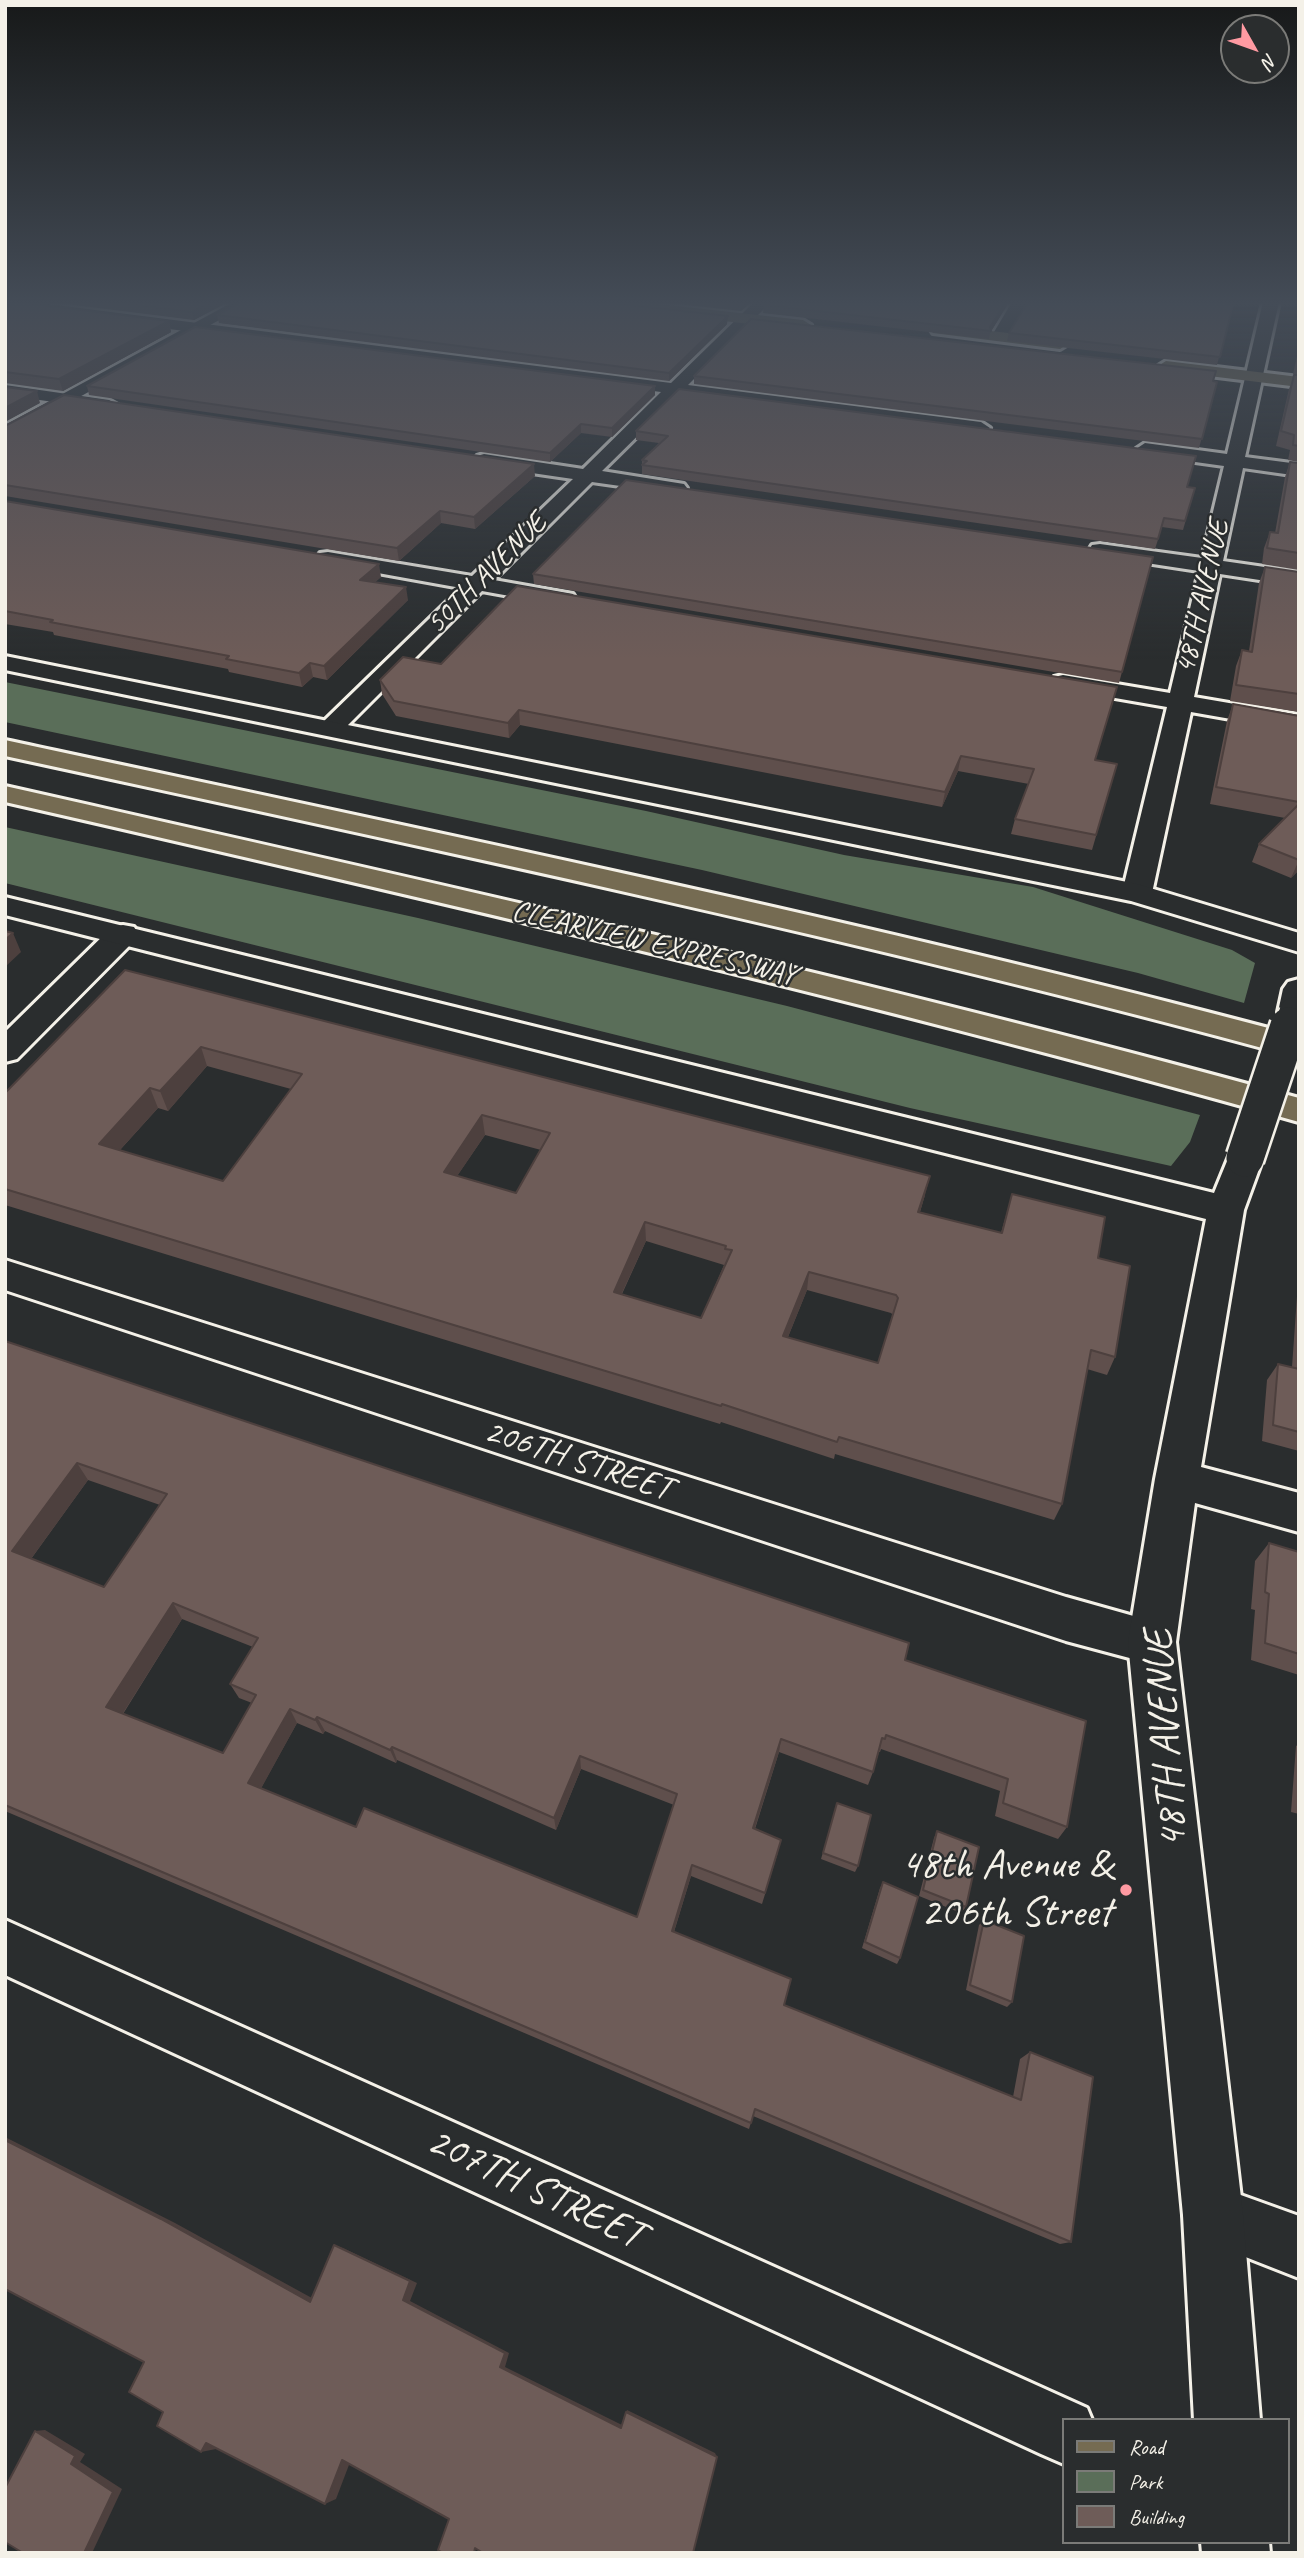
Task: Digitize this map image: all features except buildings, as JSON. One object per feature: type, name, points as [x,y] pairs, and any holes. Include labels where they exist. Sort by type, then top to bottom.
[{"type":"main road","name":"CLEARVIEW EXPRESSWAY","points":[[5,748],[757,912],[1001,970],[1299,1047]]},
{"type":"main road","name":"CLEARVIEW EXPRESSWAY","points":[[5,794],[937,1011],[1299,1110]]},
{"type":"street","points":[[5,433],[27,421]]},
{"type":"street","name":"50TH AVENUE","points":[[331,728],[641,421]]},
{"type":"street","points":[[930,421],[996,430]]},
{"type":"street","name":"48TH AVENUE","points":[[1137,893],[1244,421]]},
{"type":"street","points":[[1132,448],[1299,470]]},
{"type":"street","points":[[468,457],[699,491]]},
{"type":"street","points":[[1078,546],[1299,579]]},
{"type":"street","points":[[303,554],[589,603]]},
{"type":"street","points":[[5,663],[1137,893],[1299,943]]},
{"type":"street","points":[[1043,679],[1299,723]]},
{"type":"street","points":[[5,906],[1226,1210]]},
{"type":"street","points":[[5,1051],[123,934]]},
{"type":"street","name":"48TH AVENUE","points":[[1227,2418],[1213,2215],[1152,1642],[1177,1479],[1226,1210],[1296,1001]]},
{"type":"street","name":"206TH STREET","points":[[5,1275],[1052,1615],[1152,1642]]},
{"type":"street","points":[[1177,1479],[1299,1513]]},
{"type":"street","name":"207TH STREET","points":[[5,1947],[1062,2430]]},
{"type":"street","points":[[1213,2215],[1299,2247]]},
{"type":"green space","points":[[5,682],[646,811],[844,855],[1033,887],[1232,950],[1255,963],[1244,1003],[1138,973],[702,870],[5,722]]},
{"type":"green space","points":[[5,827],[418,918],[787,1006],[1200,1115],[1190,1142],[1171,1166],[910,1108],[5,883]]},
{"type":"place","name":"48th Avenue & 206th Street","points":[[1126,1890]]}]
